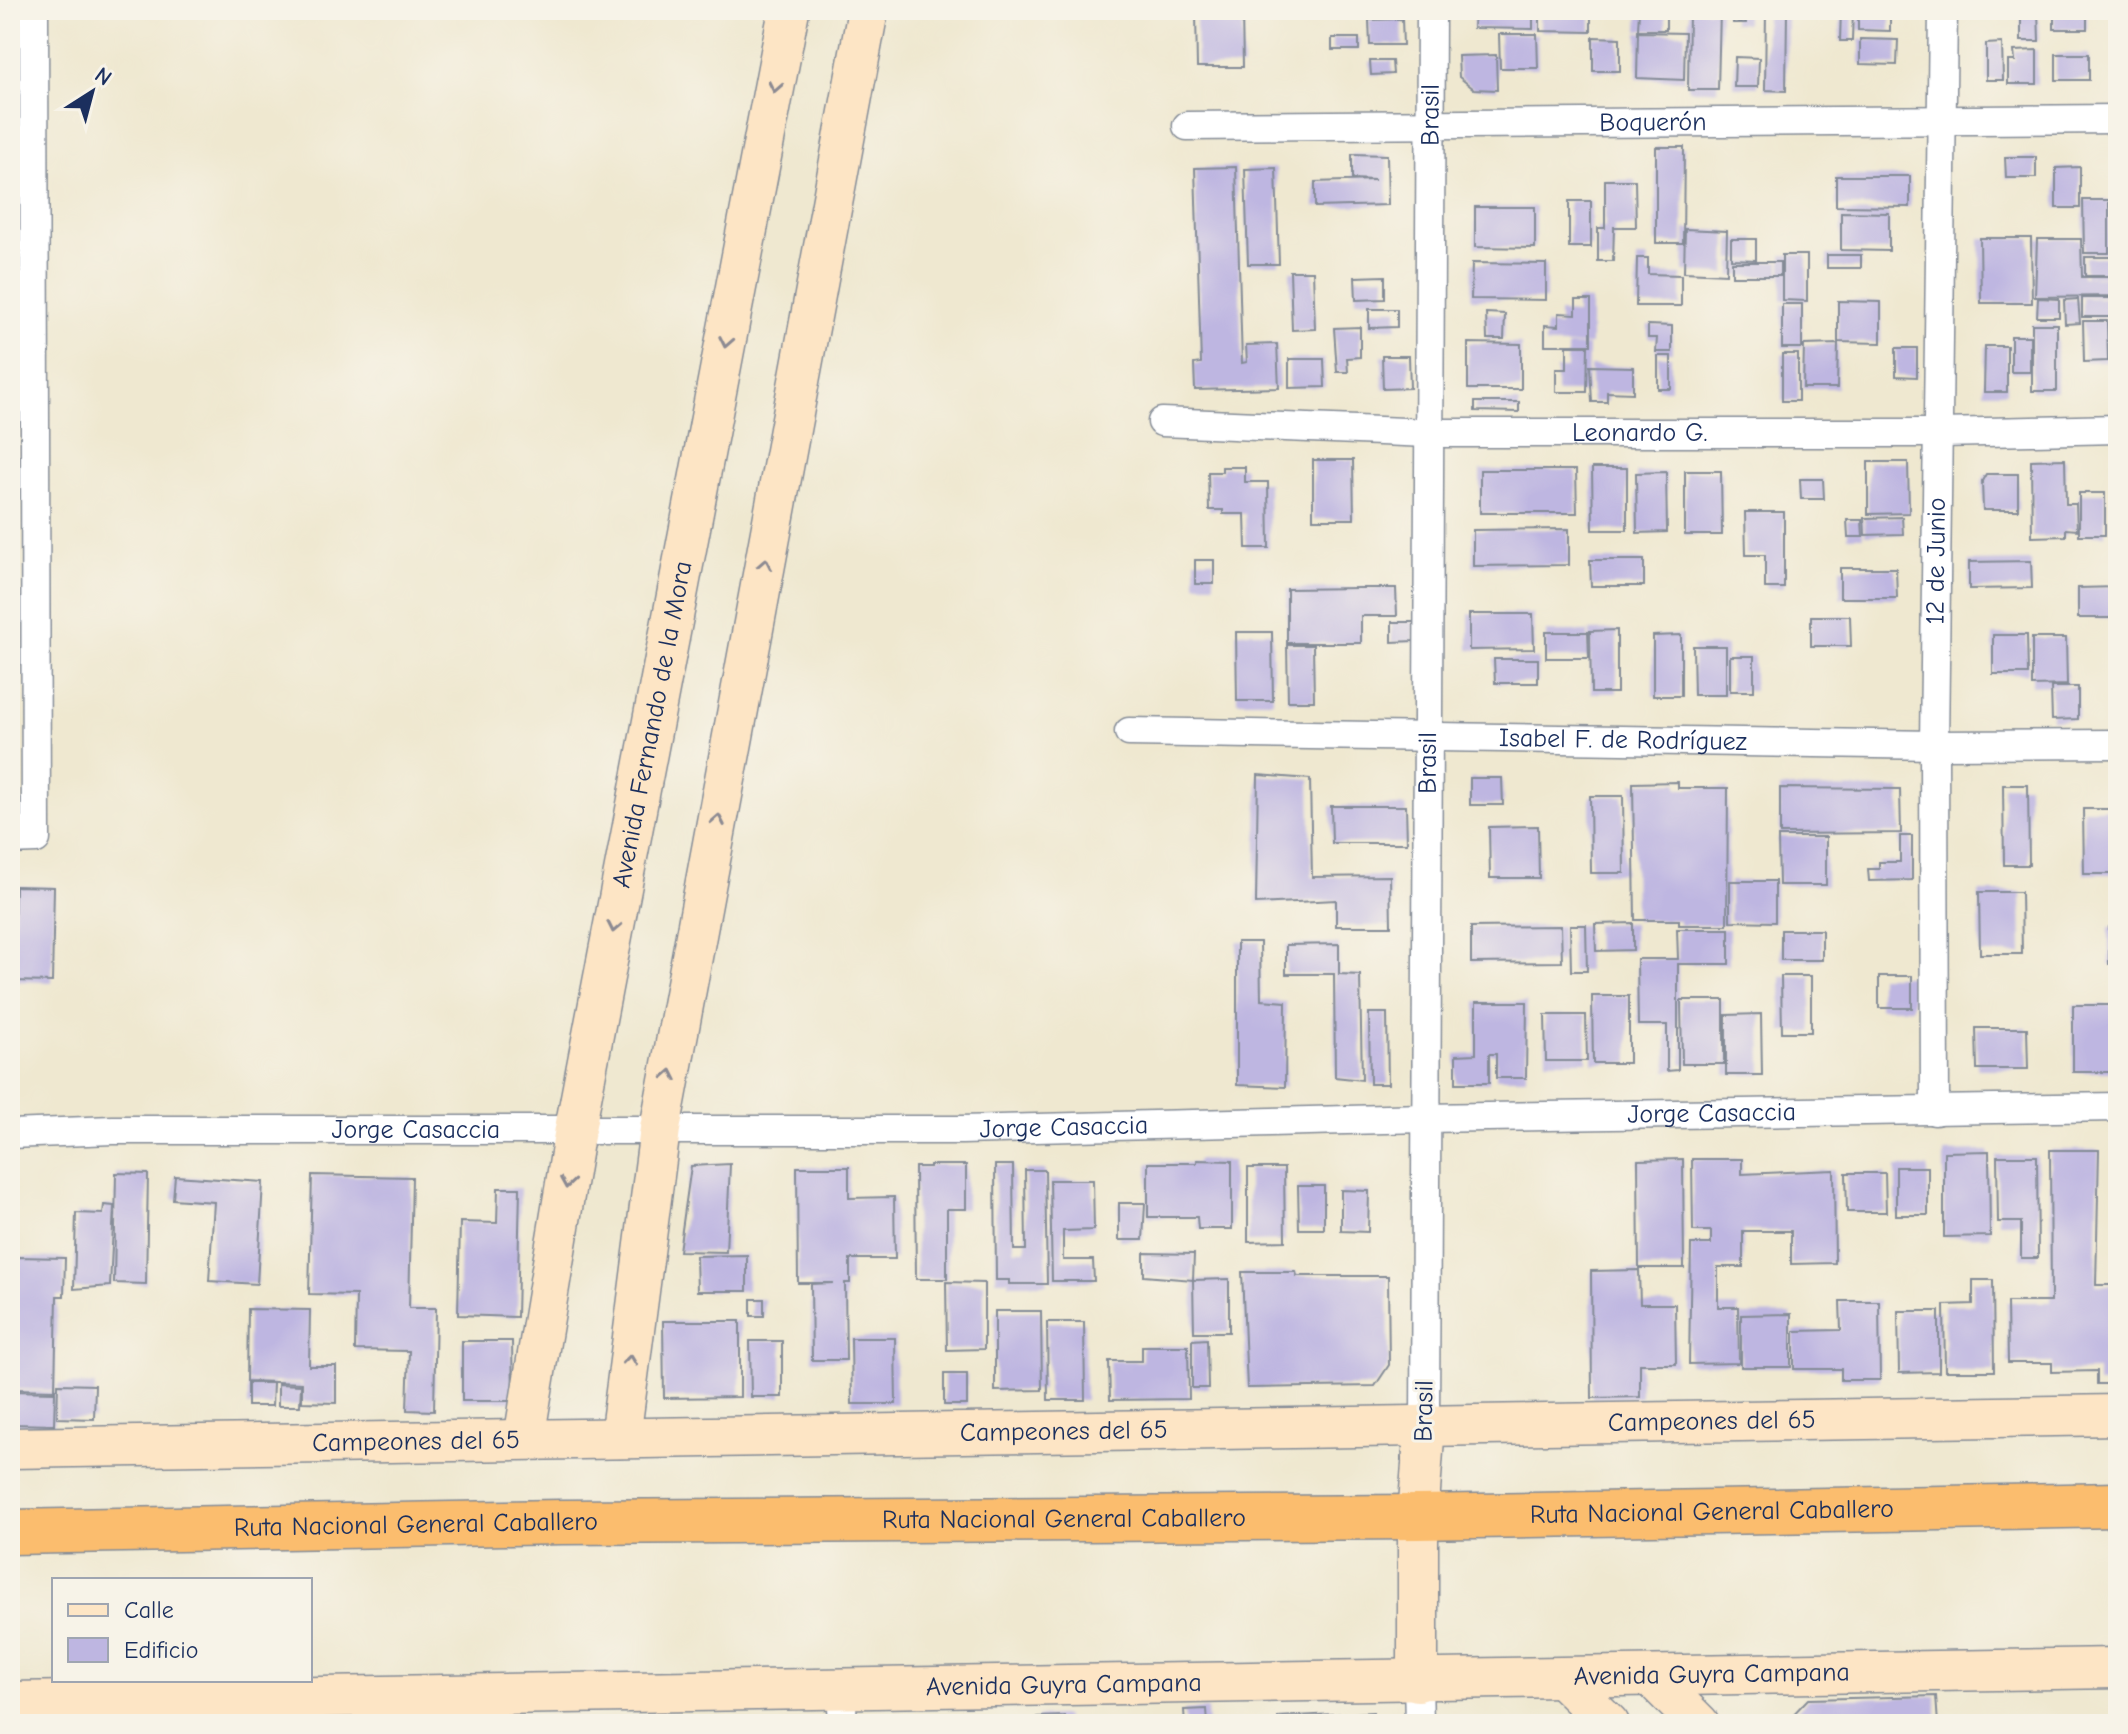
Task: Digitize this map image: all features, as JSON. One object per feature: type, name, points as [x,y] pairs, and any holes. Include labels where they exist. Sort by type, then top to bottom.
[{"type":"highway","name":"Ruta Nacional General Caballero","points":[[10,1532],[561,1522],[1418,1517],[2118,1505]]},
{"type":"street","points":[[10,840],[36,839],[22,309],[34,10]]},
{"type":"street","name":"Avenida Fernando de la Mora","points":[[524,1439],[575,1129],[789,10]]},
{"type":"street","points":[[620,1438],[660,1129],[868,10]]},
{"type":"street","name":"Brasil","points":[[1418,1681],[1418,1517],[1425,1425],[1431,10]]},
{"type":"street","name":"12 de Junio","points":[[1935,1111],[1934,745],[1943,10]]},
{"type":"street","name":"Boquerón","points":[[1187,126],[2118,119]]},
{"type":"street","name":"Leonardo G.","points":[[1162,422],[1428,433],[1940,433],[2118,429]]},
{"type":"street","name":"Isabel F. de Rodríguez","points":[[1129,732],[1934,745],[2118,744]]},
{"type":"street","name":"Jorge Casaccia","points":[[10,1134],[113,1130],[962,1130],[1424,1118],[2118,1107]]},
{"type":"street","name":"Campeones del 65","points":[[10,1448],[2118,1415]]},
{"type":"street","name":"Avenida Guyra Campana","points":[[10,1702],[286,1711],[842,1706],[1418,1681],[2118,1668]]},
{"type":"street","points":[[1651,1676],[1699,1724]]},
{"type":"street","points":[[1562,1678],[1609,1724]]},
{"type":"street","points":[[1418,1681],[1419,1724]]},
{"type":"building","points":[[1474,10],[1533,10],[1533,29],[1473,28]]},
{"type":"building","points":[[1540,10],[1591,10],[1591,32],[1540,31]]},
{"type":"building","points":[[1639,10],[1666,10],[1666,30],[1638,30]]},
{"type":"building","points":[[1689,10],[1720,10],[1718,90],[1688,90]]},
{"type":"building","points":[[1733,10],[1746,10],[1746,23],[1733,23]]},
{"type":"building","points":[[1766,10],[1787,10],[1786,91],[1765,90]]},
{"type":"building","points":[[1841,10],[1853,10],[1852,41],[1840,41]]},
{"type":"building","points":[[1858,10],[1890,10],[1890,31],[1858,30]]},
{"type":"building","points":[[2021,10],[2038,10],[2039,41],[2021,41]]},
{"type":"building","points":[[2054,10],[2087,10],[2087,29],[2054,29]]},
{"type":"building","points":[[1242,11],[1243,67],[1197,67],[1196,13]]},
{"type":"building","points":[[1402,19],[1403,45],[1370,45],[1369,20]]},
{"type":"building","points":[[1638,32],[1685,33],[1684,80],[1637,78]]},
{"type":"building","points":[[1499,34],[1537,34],[1538,68],[1500,68]]},
{"type":"building","points":[[1593,37],[1620,38],[1620,71],[1593,71]]},
{"type":"building","points":[[1332,38],[1359,38],[1359,50],[1332,50]]},
{"type":"building","points":[[1860,39],[1898,40],[1897,65],[1860,64]]},
{"type":"building","points":[[2002,43],[2003,80],[1986,80],[1986,44]]},
{"type":"building","points":[[2037,50],[2037,84],[2008,84],[2008,61],[2015,61],[2014,51]]},
{"type":"building","points":[[2056,54],[2089,54],[2089,80],[2056,80]]},
{"type":"building","points":[[1496,55],[1497,90],[1474,89],[1459,77],[1458,56]]},
{"type":"building","points":[[1735,57],[1759,58],[1758,87],[1734,87]]},
{"type":"building","points":[[1370,61],[1392,61],[1393,74],[1371,75]]},
{"type":"building","points":[[1656,147],[1684,147],[1683,243],[1656,243]]},
{"type":"building","points":[[1352,154],[1387,155],[1388,205],[1315,207],[1315,182],[1375,180],[1352,179]]},
{"type":"building","points":[[2005,157],[2036,157],[2036,178],[2006,178]]},
{"type":"building","points":[[1236,167],[1242,363],[1247,362],[1246,345],[1277,344],[1279,388],[1195,390],[1194,364],[1201,363],[1195,168]]},
{"type":"building","points":[[2080,167],[2080,208],[2056,208],[2056,168]]},
{"type":"building","points":[[1276,168],[1279,264],[1248,264],[1245,169]]},
{"type":"building","points":[[1836,176],[1910,176],[1910,207],[1836,206]]},
{"type":"building","points":[[1605,180],[1635,180],[1636,227],[1614,227],[1613,261],[1598,261],[1598,228],[1605,228]]},
{"type":"building","points":[[2083,200],[2109,200],[2109,253],[2084,253]]},
{"type":"building","points":[[1569,201],[1591,201],[1591,247],[1569,247]]},
{"type":"building","points":[[1475,207],[1535,207],[1535,248],[1475,247]]},
{"type":"building","points":[[1841,212],[1889,213],[1889,251],[1841,250]]},
{"type":"building","points":[[1685,229],[1727,231],[1726,274],[1684,272]]},
{"type":"building","points":[[1980,238],[2031,238],[2032,303],[1981,303]]},
{"type":"building","points":[[1731,239],[1756,239],[1756,260],[1731,259]]},
{"type":"building","points":[[2037,239],[2081,239],[2082,277],[2118,277],[2118,296],[2035,297]]},
{"type":"building","points":[[1782,255],[1807,255],[1807,301],[1782,300]]},
{"type":"building","points":[[1827,255],[1861,255],[1861,268],[1827,268]]},
{"type":"building","points":[[2085,257],[2118,257],[2118,276],[2085,276]]},
{"type":"building","points":[[1637,258],[1648,258],[1648,274],[1681,275],[1681,306],[1636,306]]},
{"type":"building","points":[[1732,262],[1780,262],[1780,276],[1732,276]]},
{"type":"building","points":[[1472,263],[1546,264],[1546,300],[1471,299]]},
{"type":"building","points":[[1290,271],[1313,271],[1315,329],[1292,330]]},
{"type":"building","points":[[1385,276],[1385,299],[1356,300],[1355,277]]},
{"type":"building","points":[[2038,298],[2059,299],[2059,317],[2037,317]]},
{"type":"building","points":[[2082,298],[2118,298],[2118,317],[2082,317]]},
{"type":"building","points":[[2078,299],[2080,323],[2065,324],[2064,300]]},
{"type":"building","points":[[1576,300],[1591,300],[1591,345],[1545,345],[1545,325],[1559,326],[1559,313],[1576,314]]},
{"type":"building","points":[[1838,301],[1881,302],[1881,343],[1838,342]]},
{"type":"building","points":[[1782,304],[1802,304],[1802,348],[1782,348]]},
{"type":"building","points":[[1369,309],[1397,309],[1397,327],[1369,328]]},
{"type":"building","points":[[1486,313],[1505,314],[1504,339],[1487,339]]},
{"type":"building","points":[[2083,321],[2107,321],[2108,361],[2084,362]]},
{"type":"building","points":[[2032,324],[2057,324],[2057,391],[2032,391]]},
{"type":"building","points":[[1648,325],[1672,326],[1672,352],[1656,352],[1657,338],[1648,338]]},
{"type":"building","points":[[1360,327],[1360,357],[1347,358],[1348,372],[1337,372],[1334,328]]},
{"type":"building","points":[[2011,336],[2030,336],[2030,372],[2011,372]]},
{"type":"building","points":[[1468,343],[1521,344],[1521,389],[1468,389]]},
{"type":"building","points":[[1838,344],[1837,388],[1803,388],[1804,345]]},
{"type":"building","points":[[1567,346],[1588,346],[1587,392],[1556,392],[1556,369],[1567,369]]},
{"type":"building","points":[[1985,346],[2007,346],[2007,392],[1984,392]]},
{"type":"building","points":[[1896,348],[1917,348],[1917,377],[1896,376]]},
{"type":"building","points":[[1782,354],[1798,354],[1798,401],[1782,401]]},
{"type":"building","points":[[1382,356],[1409,356],[1410,388],[1383,389]]},
{"type":"building","points":[[1658,356],[1671,356],[1671,389],[1658,389]]},
{"type":"building","points":[[1289,359],[1324,359],[1325,387],[1289,388]]},
{"type":"building","points":[[1590,366],[1633,367],[1633,393],[1607,392],[1607,402],[1592,402]]},
{"type":"building","points":[[1475,402],[1519,402],[1519,412],[1475,411]]},
{"type":"building","points":[[2065,459],[2066,504],[2076,504],[2077,530],[2066,529],[2066,536],[2032,537],[2031,460]]},
{"type":"building","points":[[1313,460],[1353,460],[1354,519],[1313,519]]},
{"type":"building","points":[[1868,462],[1908,462],[1909,513],[1868,514]]},
{"type":"building","points":[[1222,467],[1245,467],[1245,482],[1268,482],[1269,548],[1246,548],[1245,514],[1223,514],[1223,510],[1209,510],[1208,472],[1222,472]]},
{"type":"building","points":[[1592,468],[1627,468],[1627,530],[1593,530]]},
{"type":"building","points":[[1480,470],[1576,470],[1577,513],[1480,513]]},
{"type":"building","points":[[1685,471],[1721,471],[1722,535],[1685,535]]},
{"type":"building","points":[[1666,472],[1667,532],[1637,533],[1636,473]]},
{"type":"building","points":[[1986,474],[2018,474],[2018,510],[1983,510],[1982,481]]},
{"type":"building","points":[[1800,479],[1823,479],[1824,499],[1801,499]]},
{"type":"building","points":[[2079,493],[2105,493],[2105,535],[2079,535]]},
{"type":"building","points":[[1745,512],[1784,512],[1784,588],[1765,588],[1765,555],[1746,555]]},
{"type":"building","points":[[1902,517],[1903,534],[1865,535],[1864,518]]},
{"type":"building","points":[[1847,520],[1862,520],[1863,537],[1848,537]]},
{"type":"building","points":[[1569,529],[1569,565],[1473,566],[1473,530]]},
{"type":"building","points":[[1195,560],[1214,560],[1214,584],[1195,584]]},
{"type":"building","points":[[1590,560],[1644,560],[1644,586],[1591,586]]},
{"type":"building","points":[[2031,561],[2032,588],[1969,589],[1969,562]]},
{"type":"building","points":[[1840,568],[1896,568],[1897,598],[1840,598]]},
{"type":"building","points":[[2118,587],[2118,618],[2078,618],[2078,588]]},
{"type":"building","points":[[1396,588],[1397,616],[1361,616],[1361,643],[1287,643],[1287,589]]},
{"type":"building","points":[[1469,614],[1533,614],[1534,649],[1469,650]]},
{"type":"building","points":[[1811,616],[1850,616],[1851,646],[1811,646]]},
{"type":"building","points":[[1392,622],[1414,622],[1414,641],[1392,642]]},
{"type":"building","points":[[1617,630],[1617,693],[1591,693],[1590,631]]},
{"type":"building","points":[[1236,632],[1272,632],[1273,701],[1237,701]]},
{"type":"building","points":[[1546,632],[1588,632],[1589,658],[1546,658]]},
{"type":"building","points":[[1681,635],[1681,696],[1653,696],[1653,636]]},
{"type":"building","points":[[1993,635],[2027,635],[2028,674],[1993,674]]},
{"type":"building","points":[[2032,638],[2066,638],[2067,685],[2032,686]]},
{"type":"building","points":[[1287,645],[1313,645],[1314,701],[1288,701]]},
{"type":"building","points":[[1693,646],[1726,646],[1726,695],[1694,695]]},
{"type":"building","points":[[1730,656],[1754,656],[1754,691],[1730,691]]},
{"type":"building","points":[[1494,659],[1538,659],[1538,683],[1495,683]]},
{"type":"building","points":[[2051,687],[2078,687],[2078,719],[2052,720]]},
{"type":"building","points":[[1258,775],[1310,779],[1312,877],[1390,876],[1391,926],[1336,926],[1336,900],[1256,904]]},
{"type":"building","points":[[1470,778],[1502,778],[1503,805],[1470,805]]},
{"type":"building","points":[[1678,782],[1678,788],[1728,788],[1727,925],[1679,925],[1679,920],[1635,920],[1633,783]]},
{"type":"building","points":[[2003,785],[2028,785],[2029,865],[2004,865]]},
{"type":"building","points":[[1780,788],[1900,789],[1901,833],[1780,834]]},
{"type":"building","points":[[1590,796],[1623,796],[1624,873],[1591,873]]},
{"type":"building","points":[[1331,806],[1406,806],[1407,843],[1332,843]]},
{"type":"building","points":[[2083,809],[2118,809],[2118,874],[2084,874]]},
{"type":"building","points":[[1538,826],[1539,878],[1490,878],[1489,827]]},
{"type":"building","points":[[1900,836],[1912,836],[1912,880],[1869,881],[1868,869],[1879,869],[1879,862],[1900,862]]},
{"type":"building","points":[[1778,837],[1826,837],[1826,885],[1779,885]]},
{"type":"building","points":[[1730,881],[1775,881],[1775,922],[1730,921]]},
{"type":"building","points":[[15,886],[54,887],[52,982],[13,981]]},
{"type":"building","points":[[1979,892],[2021,892],[2022,954],[1980,954]]},
{"type":"building","points":[[1633,923],[1633,950],[1596,951],[1595,924]]},
{"type":"building","points":[[1570,925],[1586,925],[1587,971],[1571,971]]},
{"type":"building","points":[[1561,926],[1562,962],[1471,963],[1471,927]]},
{"type":"building","points":[[2109,927],[2118,927],[2118,964],[2109,964]]},
{"type":"building","points":[[1677,929],[1729,929],[1729,964],[1678,964],[1678,1070],[1667,1071],[1667,1025],[1638,1025],[1637,959],[1678,959]]},
{"type":"building","points":[[1781,930],[1822,930],[1822,960],[1781,960]]},
{"type":"building","points":[[1237,942],[1260,942],[1261,1000],[1286,1002],[1285,1087],[1237,1085]]},
{"type":"building","points":[[1339,944],[1339,974],[1360,975],[1362,1080],[1335,1077],[1334,974],[1286,974],[1286,945]]},
{"type":"building","points":[[1781,976],[1811,976],[1811,1032],[1782,1032]]},
{"type":"building","points":[[1879,976],[1912,976],[1912,1008],[1879,1008]]},
{"type":"building","points":[[1592,996],[1629,996],[1629,1063],[1593,1063]]},
{"type":"building","points":[[1681,1000],[1724,1000],[1724,1064],[1682,1064]]},
{"type":"building","points":[[1476,1002],[1527,1002],[1526,1078],[1496,1078],[1496,1054],[1489,1054],[1489,1083],[1456,1083],[1456,1055],[1476,1054]]},
{"type":"building","points":[[2073,1005],[2118,1005],[2118,1072],[2073,1072]]},
{"type":"building","points":[[1369,1013],[1387,1013],[1388,1084],[1370,1084]]},
{"type":"building","points":[[1761,1014],[1762,1075],[1726,1075],[1726,1015]]},
{"type":"building","points":[[1545,1015],[1586,1015],[1587,1061],[1546,1061]]},
{"type":"building","points":[[1976,1028],[2027,1028],[2028,1069],[1977,1069]]},
{"type":"building","points":[[2050,1150],[2099,1150],[2096,1285],[2118,1285],[2118,1384],[2097,1384],[2097,1371],[2052,1372],[2052,1363],[2008,1363],[2007,1302],[2051,1302]]},
{"type":"building","points":[[1989,1151],[1990,1236],[1944,1237],[1944,1152]]},
{"type":"building","points":[[1997,1156],[2037,1156],[2038,1258],[2021,1258],[2021,1222],[1998,1222]]},
{"type":"building","points":[[1683,1159],[1684,1268],[1639,1268],[1638,1160]]},
{"type":"building","points":[[1692,1159],[1742,1159],[1742,1174],[1834,1170],[1835,1263],[1791,1264],[1791,1231],[1743,1231],[1743,1267],[1718,1267],[1718,1307],[1738,1307],[1739,1363],[1689,1364],[1691,1244],[1711,1244],[1711,1231],[1693,1231]]},
{"type":"building","points":[[1197,1160],[1232,1161],[1232,1229],[1198,1229],[1197,1217],[1148,1217],[1148,1163],[1197,1163]]},
{"type":"building","points":[[730,1164],[726,1252],[679,1251],[691,1166]]},
{"type":"building","points":[[966,1165],[966,1209],[947,1209],[947,1279],[916,1279],[915,1167]]},
{"type":"building","points":[[995,1165],[1013,1165],[1014,1250],[1026,1250],[1025,1170],[1045,1170],[1047,1284],[1009,1284],[1009,1280],[996,1280]]},
{"type":"building","points":[[797,1167],[849,1167],[849,1198],[894,1197],[895,1259],[850,1259],[850,1283],[845,1283],[846,1360],[812,1360],[811,1284],[834,1283],[798,1283]]},
{"type":"building","points":[[1896,1167],[1928,1167],[1928,1215],[1896,1215]]},
{"type":"building","points":[[1248,1168],[1284,1168],[1285,1241],[1248,1242]]},
{"type":"building","points":[[116,1173],[148,1174],[146,1284],[114,1283]]},
{"type":"building","points":[[1846,1173],[1885,1173],[1886,1212],[1847,1212]]},
{"type":"building","points":[[312,1175],[412,1177],[409,1308],[436,1308],[434,1411],[407,1410],[409,1351],[355,1350],[356,1295],[309,1294]]},
{"type":"building","points":[[175,1176],[263,1182],[257,1284],[209,1281],[214,1202],[173,1199]]},
{"type":"building","points":[[1050,1180],[1093,1180],[1094,1230],[1063,1231],[1063,1260],[1093,1260],[1094,1281],[1052,1281]]},
{"type":"building","points":[[1298,1186],[1324,1186],[1324,1229],[1299,1229]]},
{"type":"building","points":[[498,1188],[520,1188],[517,1317],[458,1315],[460,1222],[497,1223]]},
{"type":"building","points":[[1341,1190],[1369,1191],[1368,1232],[1341,1231]]},
{"type":"building","points":[[1119,1203],[1145,1203],[1143,1240],[1119,1240]]},
{"type":"building","points":[[104,1205],[114,1206],[110,1286],[74,1289],[76,1213],[103,1214]]},
{"type":"building","points":[[1144,1253],[1194,1254],[1193,1280],[1144,1276]]},
{"type":"building","points":[[747,1255],[747,1291],[697,1291],[696,1256]]},
{"type":"building","points":[[16,1257],[65,1258],[64,1296],[57,1296],[55,1390],[10,1389],[10,1295],[15,1295]]},
{"type":"building","points":[[1639,1270],[1640,1304],[1675,1304],[1676,1364],[1640,1364],[1640,1397],[1592,1398],[1591,1271]]},
{"type":"building","points":[[1242,1272],[1296,1272],[1297,1276],[1388,1276],[1389,1365],[1375,1386],[1247,1388]]},
{"type":"building","points":[[1229,1279],[1229,1332],[1194,1332],[1193,1280]]},
{"type":"building","points":[[1973,1280],[1993,1280],[1994,1371],[1945,1371],[1944,1305],[1973,1304]]},
{"type":"building","points":[[946,1282],[984,1283],[984,1349],[947,1350]]},
{"type":"building","points":[[751,1299],[764,1299],[764,1316],[751,1316]]},
{"type":"building","points":[[1840,1301],[1879,1301],[1880,1380],[1841,1380],[1841,1369],[1794,1369],[1794,1331],[1841,1330]]},
{"type":"building","points":[[248,1309],[310,1310],[309,1366],[336,1366],[336,1403],[302,1402],[302,1383],[247,1381]]},
{"type":"building","points":[[995,1311],[1041,1311],[1042,1390],[995,1391]]},
{"type":"building","points":[[1898,1311],[1939,1311],[1939,1372],[1899,1373]]},
{"type":"building","points":[[1791,1314],[1791,1367],[1741,1367],[1741,1315]]},
{"type":"building","points":[[663,1321],[740,1321],[740,1397],[664,1398]]},
{"type":"building","points":[[1047,1322],[1084,1322],[1085,1400],[1048,1400]]},
{"type":"building","points":[[851,1338],[895,1338],[896,1404],[852,1404]]},
{"type":"building","points":[[1207,1339],[1208,1388],[1192,1388],[1192,1340]]},
{"type":"building","points":[[462,1341],[512,1341],[513,1401],[462,1401]]},
{"type":"building","points":[[750,1341],[782,1341],[782,1397],[751,1397]]},
{"type":"building","points":[[1142,1346],[1188,1346],[1189,1399],[1110,1400],[1109,1361],[1142,1361]]},
{"type":"building","points":[[944,1374],[967,1374],[967,1405],[944,1405]]},
{"type":"building","points":[[248,1383],[273,1383],[272,1406],[248,1406]]},
{"type":"building","points":[[58,1384],[95,1385],[94,1419],[57,1418]]},
{"type":"building","points":[[278,1384],[301,1385],[300,1406],[278,1406]]},
{"type":"building","points":[[10,1391],[55,1392],[54,1425],[10,1424]]},
{"type":"building","points":[[1936,1696],[1938,1724],[1784,1724],[1808,1699]]},
{"type":"building","points":[[1207,1709],[1208,1724],[1185,1724],[1184,1710]]},
{"type":"building","points":[[1373,1712],[1373,1724],[1278,1724],[1278,1717]]},
{"type":"building","points":[[1065,1716],[1065,1724],[1037,1724],[1037,1717]]},
{"type":"building","points":[[506,1718],[507,1724],[458,1724],[458,1720]]}]
